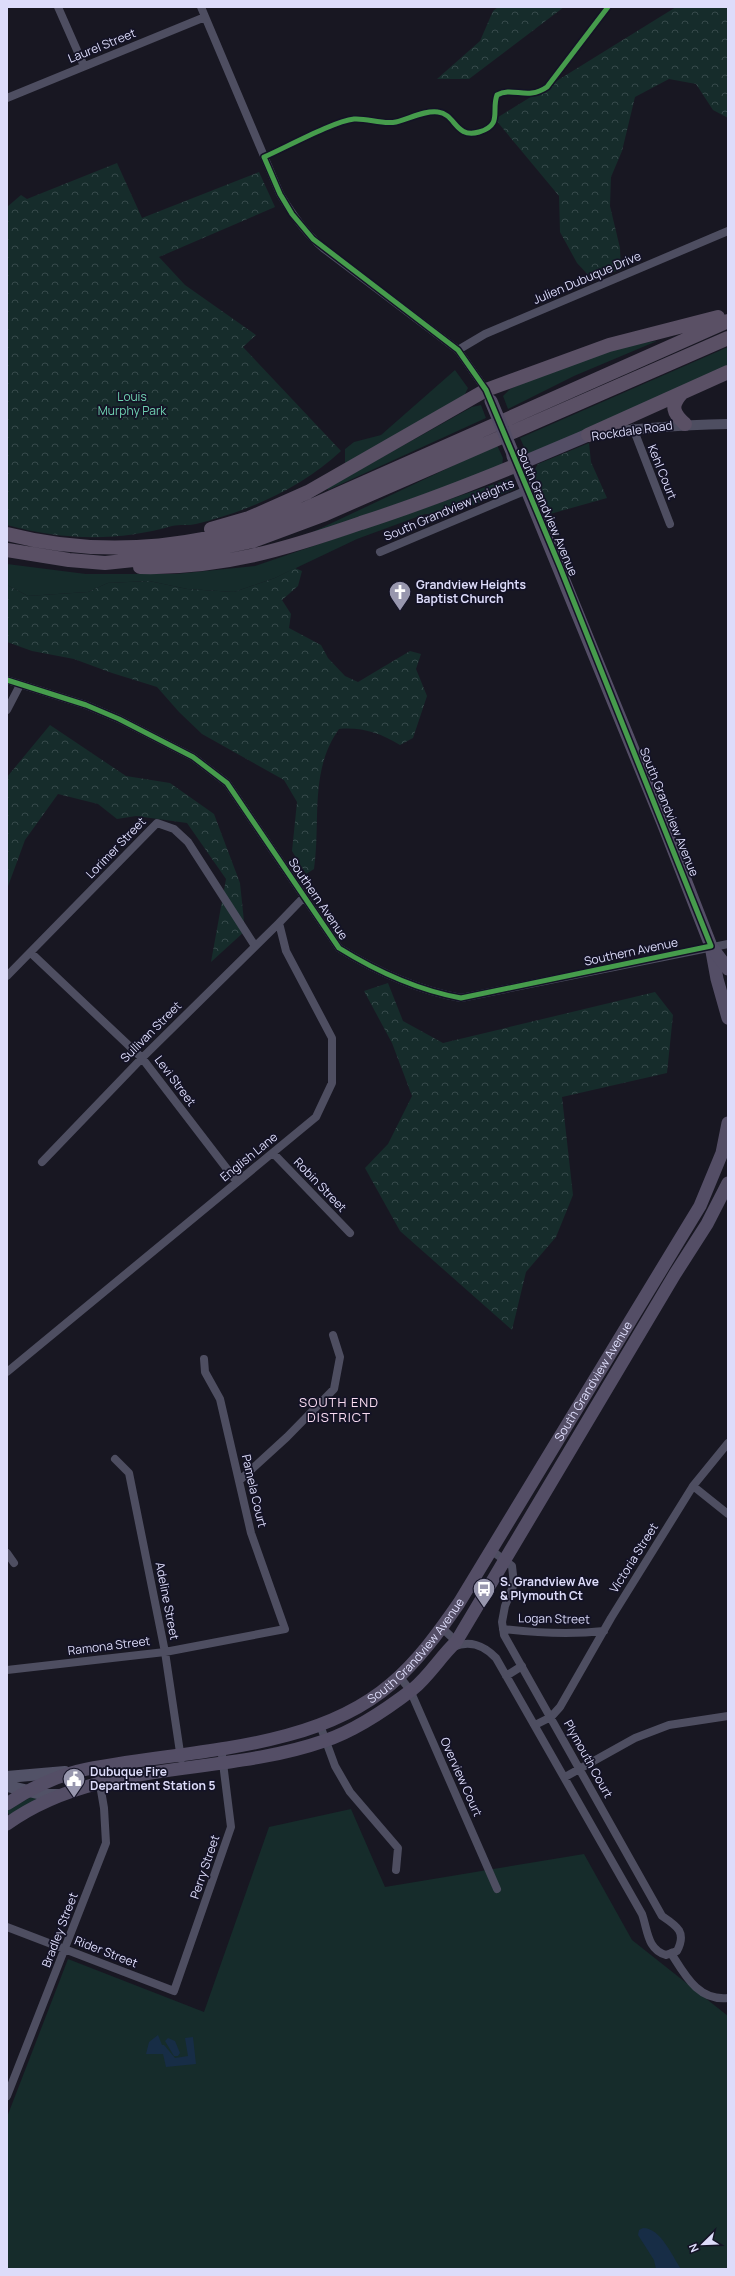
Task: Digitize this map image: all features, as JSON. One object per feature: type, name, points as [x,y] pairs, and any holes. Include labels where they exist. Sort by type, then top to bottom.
[{"type":"highway","points":[[117,548],[144,540],[188,535],[212,529],[277,507],[369,459],[446,412],[488,396],[596,349],[709,320],[728,313]]},
{"type":"highway","points":[[7,534],[61,544],[117,548],[162,546],[201,540],[267,524],[351,489],[728,321]]},
{"type":"highway","points":[[7,550],[69,560],[105,563],[207,552],[273,535],[437,466],[728,338]]},
{"type":"highway","points":[[588,435],[728,372]]},
{"type":"highway","points":[[682,393],[674,401],[674,406],[677,416],[684,424]]},
{"type":"highway","points":[[105,563],[112,567],[191,566],[253,557],[310,541],[421,503],[515,460]]},
{"type":"main road","name":"South Grandview Avenue","points":[[488,396],[711,946],[717,979],[728,1018]]},
{"type":"main road","name":"Rockdale Road","points":[[515,460],[588,435]]},
{"type":"main road","name":"South Grandview Avenue","points":[[711,946],[728,969]]},
{"type":"main road","name":"South Grandview Avenue","points":[[7,1804],[28,1791],[56,1777],[78,1771],[285,1735],[320,1725],[362,1704],[387,1687],[399,1676],[442,1628],[460,1603],[661,1269],[702,1200],[722,1153],[728,1127]]},
{"type":"main road","name":"South Grandview Avenue","points":[[7,1824],[23,1812],[61,1795],[100,1782],[223,1764],[326,1741],[352,1729],[410,1690],[455,1645],[508,1561],[674,1277],[707,1224],[728,1183]]},
{"type":"main road","points":[[661,1269],[674,1277]]},
{"type":"main road","points":[[7,1778],[78,1771]]},
{"type":"main road","points":[[7,1786],[51,1796],[61,1795]]},
{"type":"street","points":[[58,7],[84,66]]},
{"type":"street","name":"South Grandview Avenue","points":[[201,7],[280,194],[302,228],[323,248],[458,350],[488,396]]},
{"type":"street","name":"Laurel Street","points":[[7,98],[206,17]]},
{"type":"street","name":"Julien Dubuque Drive","points":[[458,350],[485,334],[728,232]]},
{"type":"street","name":"Rockdale Road","points":[[588,435],[633,428],[684,424],[728,424]]},
{"type":"street","name":"Kehl Court","points":[[633,428],[670,524]]},
{"type":"street","name":"South Grandview Heights","points":[[380,552],[527,490]]},
{"type":"street","name":"Southern Avenue","points":[[7,680],[86,705],[119,719],[193,757],[227,783],[338,948],[362,962],[432,992],[461,998],[711,946],[728,944]]},
{"type":"street","points":[[7,710],[20,684]]},
{"type":"street","name":"Lorimer Street","points":[[31,953],[157,823],[174,829],[188,842],[254,946]]},
{"type":"street","points":[[279,923],[304,897]]},
{"type":"street","name":"Sullivan Street","points":[[42,1162],[142,1058],[279,923]]},
{"type":"street","name":"English Lane","points":[[7,1372],[316,1117],[332,1083],[332,1038],[286,951],[279,923]]},
{"type":"street","points":[[7,976],[31,953]]},
{"type":"street","name":"Levi Street","points":[[31,953],[142,1058],[237,1182]]},
{"type":"street","name":"Robin Street","points":[[273,1153],[350,1233]]},
{"type":"street","points":[[240,1480],[287,1437],[334,1389],[340,1357],[333,1335]]},
{"type":"street","name":"Pamela Court","points":[[204,1359],[205,1372],[220,1399],[240,1480],[251,1534],[285,1629]]},
{"type":"street","name":"Victoria Street","points":[[535,1725],[551,1717],[560,1707],[604,1631],[693,1486],[728,1442]]},
{"type":"street","name":"Adeline Street","points":[[114,1459],[129,1473],[165,1652],[183,1770]]},
{"type":"street","points":[[693,1486],[728,1514]]},
{"type":"street","points":[[491,1550],[508,1561]]},
{"type":"street","points":[[7,1553],[14,1563]]},
{"type":"street","name":"Plymouth Court","points":[[508,1561],[512,1566],[514,1584],[505,1606],[503,1629],[504,1636],[662,1916],[680,1931],[682,1938],[680,1945],[677,1951],[671,1953]]},
{"type":"street","points":[[442,1628],[455,1645],[479,1646],[488,1650],[506,1676],[642,1914],[648,1930],[647,1937],[652,1945],[660,1953],[666,1955],[671,1953],[692,1985],[710,1997],[728,1998]]},
{"type":"street","name":"Ramona Street","points":[[7,1670],[165,1652],[285,1629]]},
{"type":"street","name":"Logan Street","points":[[503,1629],[519,1632],[573,1633],[604,1631]]},
{"type":"street","points":[[506,1676],[522,1666]]},
{"type":"street","name":"Overview Court","points":[[399,1676],[410,1690],[498,1890]]},
{"type":"street","points":[[560,1707],[558,1725],[560,1734]]},
{"type":"street","points":[[565,1777],[635,1738],[669,1725],[728,1716]]},
{"type":"street","points":[[320,1725],[335,1766],[350,1792],[398,1848],[396,1870]]},
{"type":"street","name":"Perry Street","points":[[174,1991],[231,1827],[221,1747]]},
{"type":"street","name":"Bradley Street","points":[[7,2096],[106,1843],[107,1830],[97,1767]]},
{"type":"street","name":"Rider Street","points":[[7,1927],[174,1991]]},
{"type":"green space","points":[[498,7],[564,7],[469,79],[437,79],[480,41],[493,11]]},
{"type":"green space","points":[[676,7],[728,7],[728,118],[713,110],[696,84],[669,79],[635,97],[622,151],[611,177],[610,206],[620,248],[621,270],[591,278],[577,263],[560,232],[559,196],[495,119]]},
{"type":"green space","name":"Louis Murphy Park","points":[[117,163],[142,218],[259,172],[275,207],[159,257],[185,285],[256,335],[243,347],[341,451],[309,476],[292,487],[255,505],[216,519],[196,524],[175,525],[131,535],[110,537],[48,534],[7,525],[7,207],[21,195],[27,199]]},
{"type":"green space","points":[[657,341],[574,376],[508,409],[503,396],[510,389],[600,354],[619,348]]},
{"type":"green space","points":[[728,347],[728,366],[528,456],[520,438]]},
{"type":"green space","points":[[455,370],[468,388],[464,396],[345,464],[345,449],[354,442],[381,435]]},
{"type":"green space","points":[[481,405],[486,418],[328,490],[327,488],[472,407]]},
{"type":"green space","points":[[589,443],[591,462],[607,498],[550,514],[538,488],[535,469],[538,464]]},
{"type":"green space","points":[[497,445],[503,458],[502,467],[300,538]]},
{"type":"green space","points":[[509,479],[515,489],[447,515],[425,514],[357,539],[275,578],[234,592],[187,589],[149,581],[108,583],[88,592],[28,596],[7,585],[7,564],[86,574],[176,574],[255,566]]},
{"type":"green space","points":[[295,568],[302,571],[298,586],[282,600],[291,614],[289,628],[321,645],[328,658],[345,676],[358,682],[410,651],[421,654],[416,669],[427,696],[413,738],[400,745],[371,732],[355,729],[339,729],[323,762],[318,797],[314,869],[306,874],[292,851],[297,802],[284,780],[202,734],[179,712],[157,687],[74,659],[32,651],[7,642],[7,585],[28,596],[88,592],[108,583],[149,581],[187,589],[234,592],[275,578]]},
{"type":"green space","points":[[50,725],[126,776],[170,783],[214,814],[240,883],[245,931],[211,962],[226,879],[187,823],[136,816],[117,819],[98,804],[58,794],[25,840],[7,889],[7,777]]},
{"type":"green space","points":[[388,983],[403,1021],[443,1043],[655,992],[673,1015],[667,1073],[562,1097],[573,1195],[556,1237],[526,1272],[512,1330],[400,1231],[365,1168],[388,1144],[412,1096],[392,1043],[364,991]]},
{"type":"green space","points":[[31,1797],[40,1797],[10,1816],[7,1811]]},
{"type":"green space","points":[[351,1809],[385,1887],[584,1854],[632,1940],[728,2016],[728,2269],[7,2269],[7,2117],[68,1959],[204,2012],[269,1827]]},
{"type":"water","points":[[158,2035],[162,2045],[164,2045],[175,2058],[188,2056],[185,2038],[193,2037],[196,2064],[166,2067],[163,2054],[146,2054],[149,2042]]},
{"type":"water","points":[[168,2038],[175,2041],[180,2053],[178,2056],[174,2056],[165,2041]]},
{"type":"water","points":[[643,2228],[649,2229],[661,2238],[681,2269],[656,2269],[654,2260],[638,2235],[639,2230]]},
{"type":"cycle path","points":[[7,680],[86,705],[119,719],[193,757],[227,783],[339,948],[397,979],[429,990],[461,998],[711,946],[560,567],[486,390],[458,350],[313,239],[292,214],[280,194],[264,157],[322,130],[354,119],[391,123],[422,113],[438,112],[449,117],[460,129],[465,132],[479,132],[486,129],[491,126],[494,121],[495,101],[497,95],[509,92],[533,93],[547,87],[608,7]]},
{"type":"place","name":"Grandview Heights Baptist Church","points":[[400,612]]},
{"type":"place","name":"S. Grandview Ave & Plymouth Ct","points":[[484,1608]]},
{"type":"place","name":"Dubuque Fire Department Station 5","points":[[74,1798]]},
{"type":"district","name":"SOUTH END DISTRICT","points":[[339,1410]]}]
